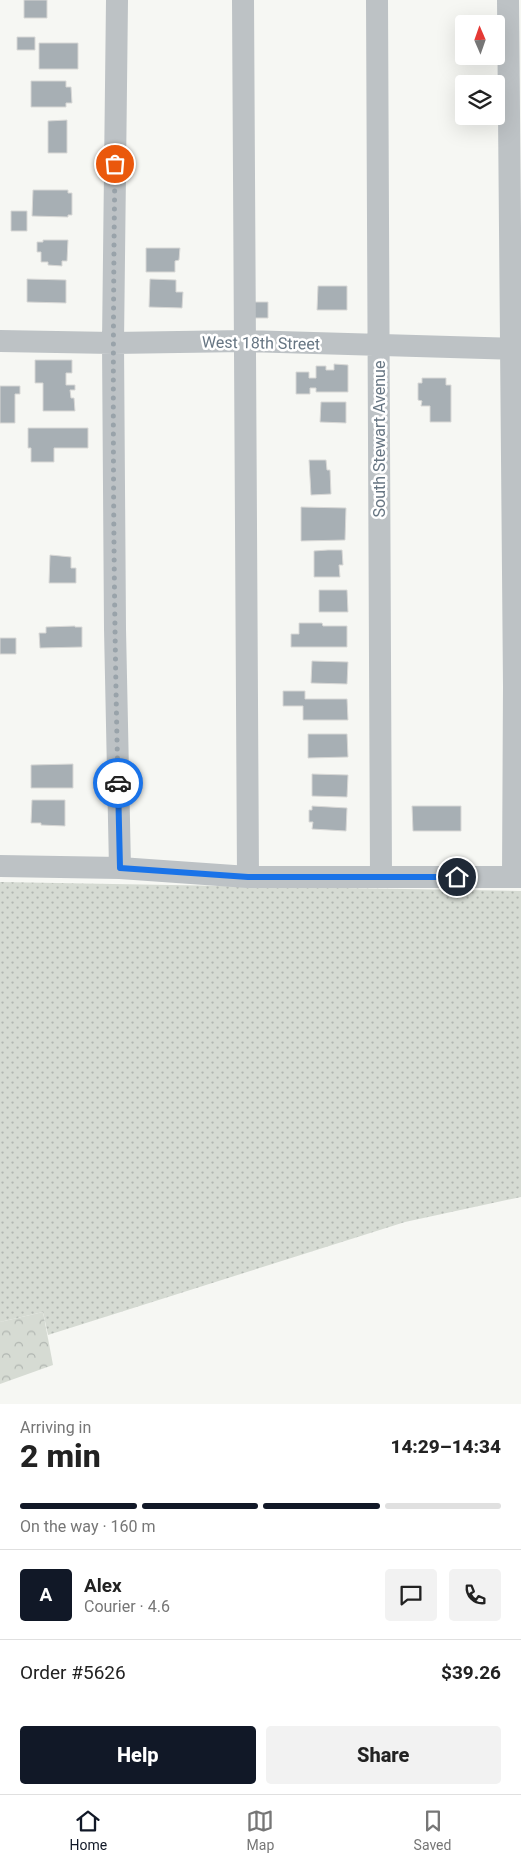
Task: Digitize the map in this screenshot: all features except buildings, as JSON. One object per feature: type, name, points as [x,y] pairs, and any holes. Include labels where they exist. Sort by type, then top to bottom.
[{"type":"street","points":[[117,0],[113,343],[115,630],[120,868]]},
{"type":"street","points":[[243,0],[248,877]]},
{"type":"street","name":"South Stewart Avenue","points":[[376,0],[381,877]]},
{"type":"street","points":[[0,866],[120,868],[248,877],[517,877],[514,686],[516,349],[508,0]]},
{"type":"street","name":"West 18th Street","points":[[0,341],[113,343],[244,341],[516,349]]},
{"type":"green space","points":[[0,882],[521,891],[521,1197],[405,1222],[48,1335],[43,1312],[0,1322]]},
{"type":"green space","points":[[43,1312],[53,1365],[0,1384],[0,1322]]},
{"type":"way so far","points":[[115,164],[113,343],[118,783]]},
{"type":"route","points":[[118,783],[120,868],[248,877],[457,877]]}]
